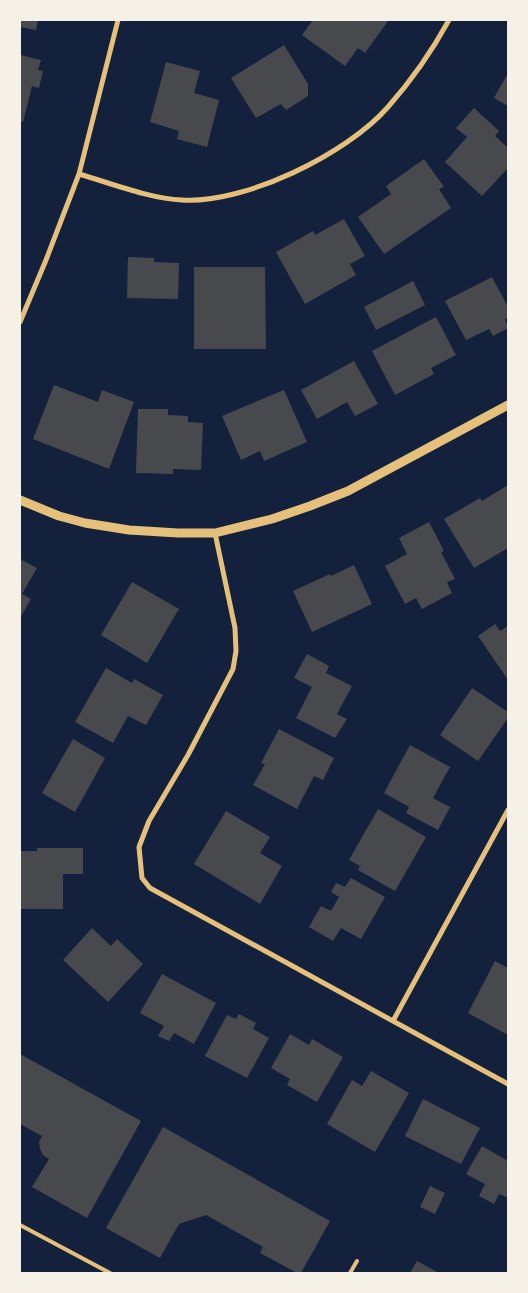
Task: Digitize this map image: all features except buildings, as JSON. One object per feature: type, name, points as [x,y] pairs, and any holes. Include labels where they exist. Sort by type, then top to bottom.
[{"type":"street","points":[[20,322],[79,174],[118,20]]},
{"type":"street","points":[[79,174],[148,194],[182,200],[209,199],[237,194],[279,180],[359,134],[387,108],[412,78],[449,20]]},
{"type":"street","points":[[20,500],[58,516],[85,523],[129,530],[178,533],[215,532],[272,519],[348,491],[508,405]]},
{"type":"street","points":[[215,532],[235,628],[236,650],[233,669],[188,755],[149,821],[139,847],[142,878],[150,888],[508,1084]]},
{"type":"street","points":[[393,1021],[508,810]]},
{"type":"lane","points":[[20,1225],[110,1273]]},
{"type":"lane","points":[[350,1273],[357,1261]]}]
